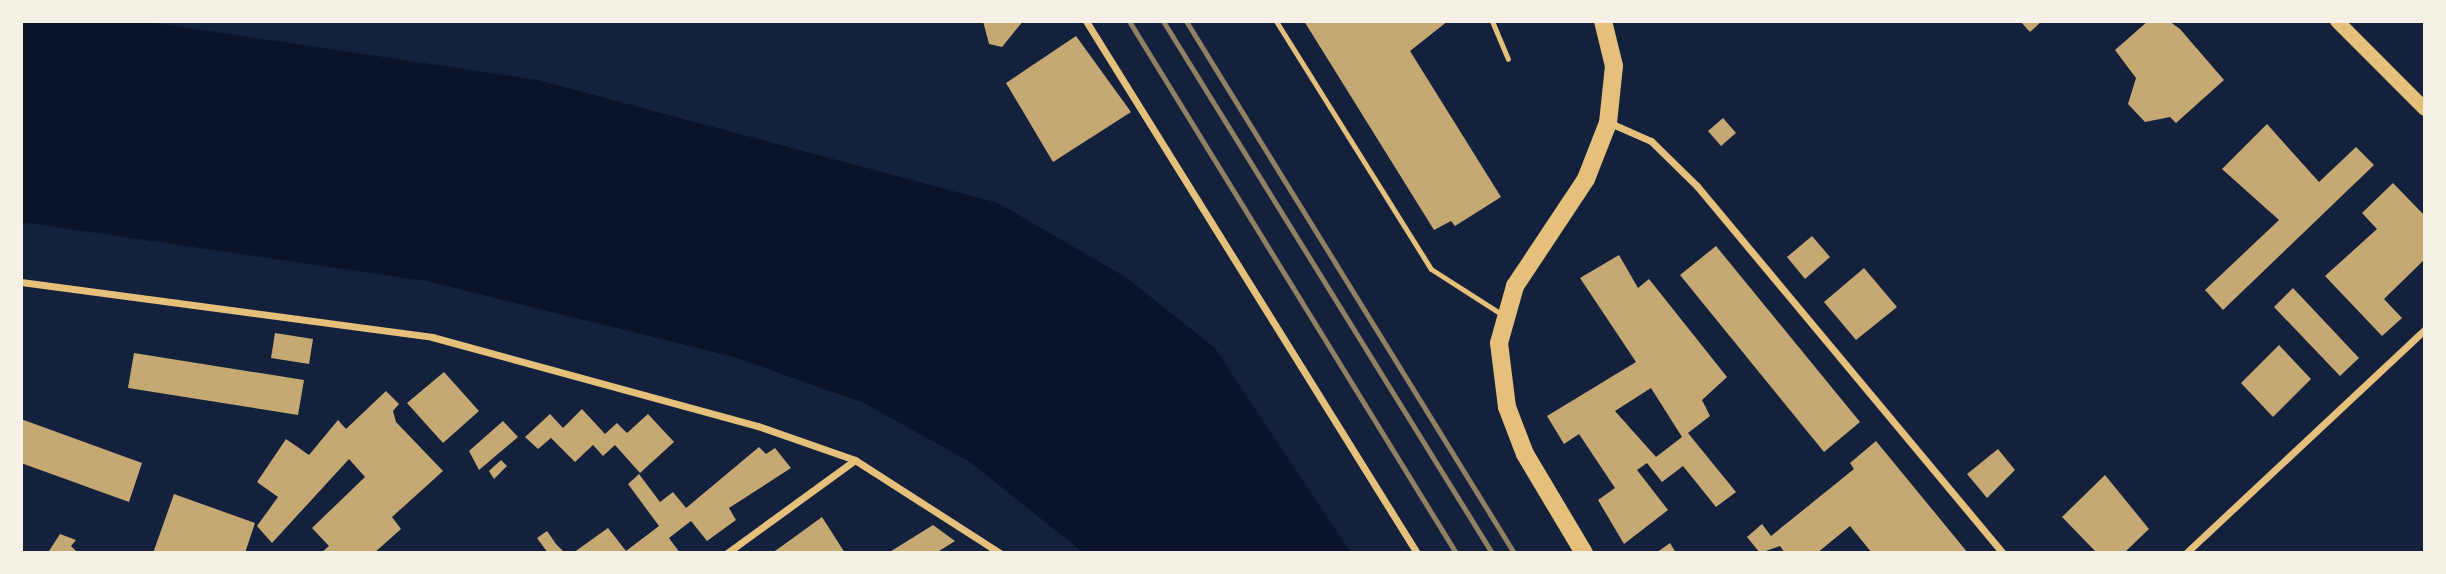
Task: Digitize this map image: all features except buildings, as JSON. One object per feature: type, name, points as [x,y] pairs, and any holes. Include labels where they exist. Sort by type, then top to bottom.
[{"type":"main road","points":[[1584,553],[1525,454],[1507,407],[1500,376],[1503,314],[1586,179],[1608,122],[1614,66],[1603,21]]},
{"type":"main road","points":[[2337,21],[2425,109]]},
{"type":"street","points":[[1086,21],[1417,553]]},
{"type":"street","points":[[1608,122],[1651,141],[1697,186],[2003,553]]},
{"type":"street","points":[[21,282],[432,337],[758,426],[855,460],[1000,553]]},
{"type":"street","points":[[2186,553],[2425,329]]},
{"type":"street","points":[[727,553],[855,460]]},
{"type":"lane","points":[[1276,21],[1431,269],[1503,314]]},
{"type":"lane","points":[[1492,21],[1508,59]]},
{"type":"water","points":[[21,21],[141,21],[538,80],[998,203],[1124,276],[1215,348],[1351,553],[1084,553],[970,462],[864,403],[734,357],[426,281],[21,222]]},
{"type":"railway","points":[[1129,21],[1456,553]]},
{"type":"railway","points":[[1163,21],[1492,553]]},
{"type":"railway","points":[[1186,21],[1514,553]]}]
